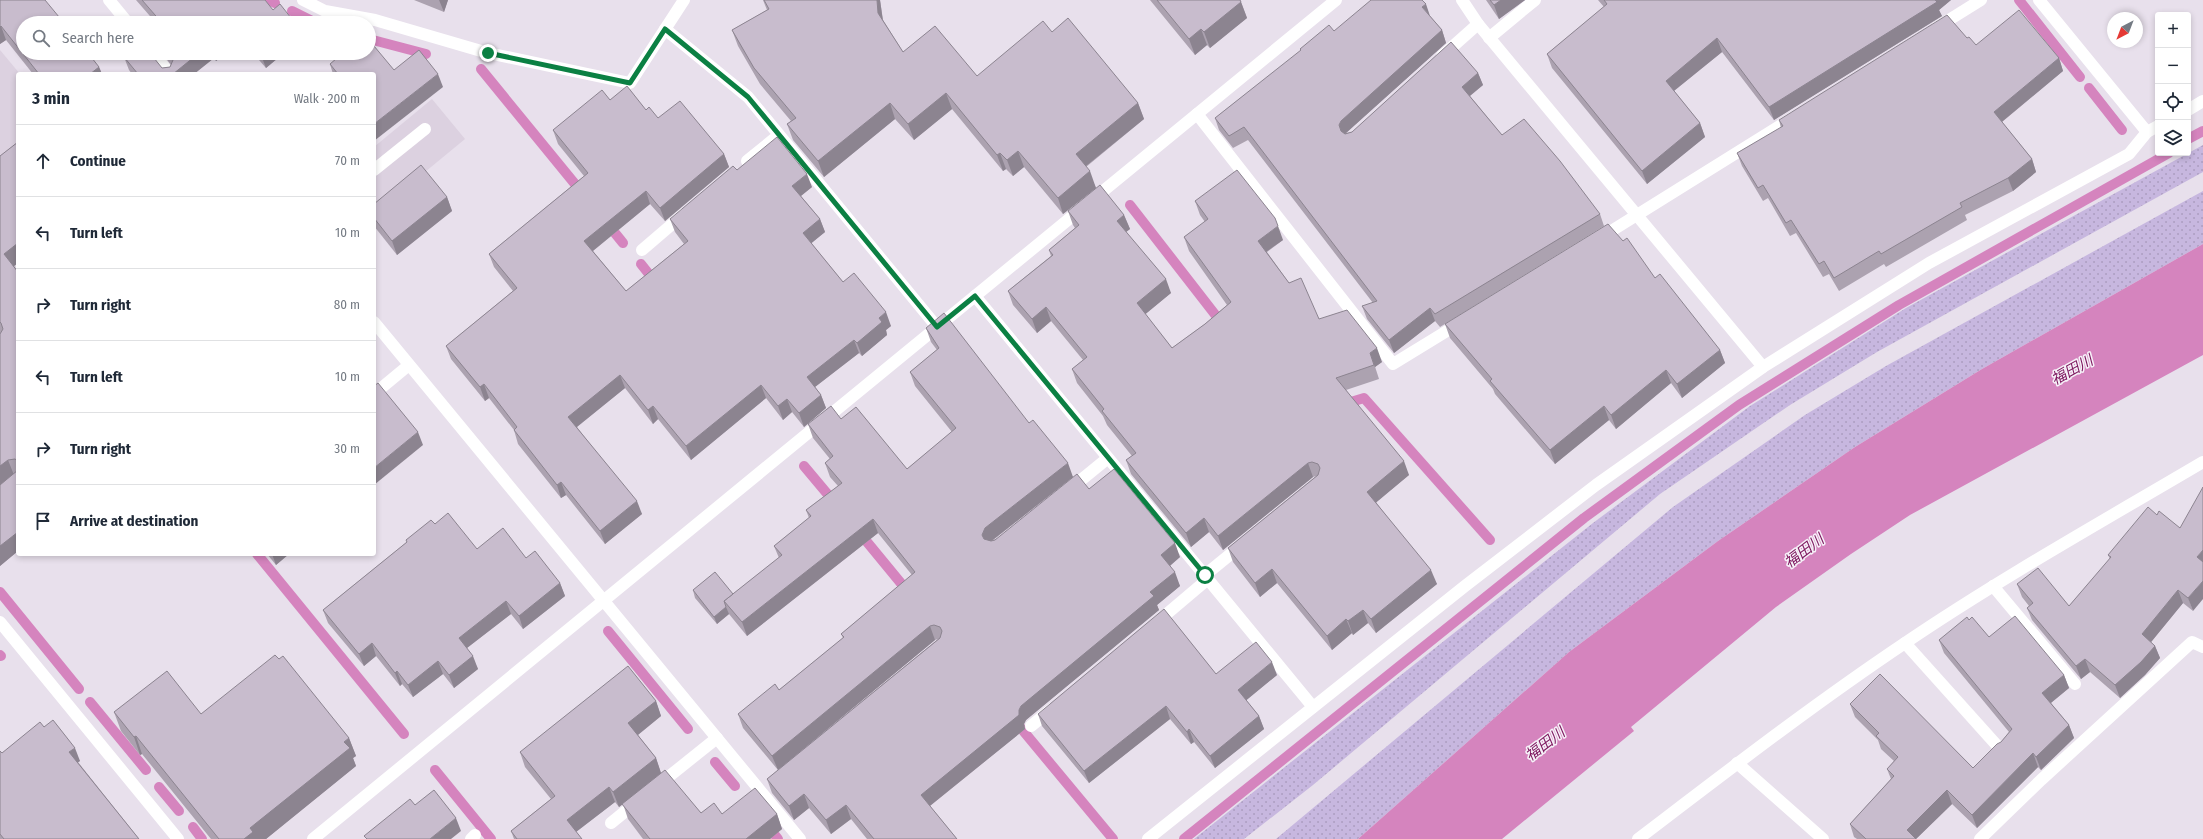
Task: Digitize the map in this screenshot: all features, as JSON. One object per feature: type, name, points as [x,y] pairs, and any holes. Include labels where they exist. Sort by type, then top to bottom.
[{"type":"street","points":[[109,0],[122,16]]},
{"type":"street","points":[[303,0],[325,11],[353,16]]},
{"type":"street","points":[[376,20],[488,53],[630,83],[684,0]]},
{"type":"street","points":[[313,839],[1336,0]]},
{"type":"street","points":[[1462,0],[1489,38],[1763,367]]},
{"type":"street","points":[[1489,38],[1535,0]]},
{"type":"street","points":[[1927,34],[1981,0]]},
{"type":"street","points":[[1148,839],[1313,707],[1596,485],[1763,367],[1929,264],[2129,154],[2153,129],[2039,0]]},
{"type":"street","points":[[1431,66],[1478,24]]},
{"type":"street","points":[[665,29],[748,97],[937,327]]},
{"type":"street","points":[[158,60],[168,72]]},
{"type":"street","points":[[2191,108],[2203,101]]},
{"type":"street","points":[[1590,244],[1805,110]]},
{"type":"street","points":[[1197,114],[1393,364],[1468,319]]},
{"type":"street","points":[[376,168],[425,128]]},
{"type":"street","points":[[737,170],[779,135]]},
{"type":"street","points":[[642,250],[696,205]]},
{"type":"street","points":[[975,296],[1313,707]]},
{"type":"street","points":[[376,324],[800,839]]},
{"type":"street","points":[[376,392],[409,365]]},
{"type":"street","points":[[1061,496],[1108,458]]},
{"type":"street","points":[[1638,839],[1737,763],[1905,643],[1993,586],[2203,462]]},
{"type":"street","points":[[1147,630],[1253,536]]},
{"type":"street","points":[[1993,586],[2075,684]]},
{"type":"street","points":[[0,622],[178,839]]},
{"type":"street","points":[[1980,839],[2041,780],[2192,642],[2203,647]]},
{"type":"street","points":[[1905,643],[2001,750]]},
{"type":"street","points":[[1031,726],[1062,700]]},
{"type":"street","points":[[611,823],[717,738]]},
{"type":"street","points":[[1737,763],[1823,839]]},
{"type":"street","points":[[761,793],[774,783]]},
{"type":"shaded area","points":[[0,50],[18,72],[16,72],[16,149],[0,162]]},
{"type":"shaded area","points":[[432,99],[465,139],[376,212],[376,145]]},
{"type":"shaded area","points":[[2203,145],[2203,172],[1877,352],[1790,405],[1660,494],[1313,785],[1244,839],[1194,839],[1593,523],[1750,406],[1906,308],[2183,156],[2191,156],[2191,152]]},
{"type":"shaded area","points":[[2203,191],[2203,244],[1982,369],[1855,447],[1718,541],[1569,652],[1358,839],[1276,839],[1673,507],[1805,415],[1886,366]]},
{"type":"water","name":"福田川","points":[[2203,244],[2203,355],[1910,515],[1851,554],[1776,607],[1631,727],[1634,731],[1502,839],[1358,839],[1569,652],[1718,541],[1855,447],[1982,369]]},
{"type":"building","points":[[0,0],[45,0],[58,16],[16,16],[16,45],[1,26],[0,27]]},
{"type":"building","points":[[142,0],[265,0],[273,10],[280,4],[289,16],[156,16]]},
{"type":"building","points":[[764,0],[877,0],[878,13],[903,52],[935,26],[977,76],[1043,21],[1052,32],[1068,18],[1138,103],[1076,154],[1090,171],[1058,198],[1018,151],[1007,160],[1000,153],[997,155],[946,93],[908,124],[890,103],[818,161],[787,124],[796,118],[754,68],[732,30],[769,9]]},
{"type":"building","points":[[1157,0],[1240,0],[1241,2],[1204,32],[1201,29],[1189,39]]},
{"type":"building","points":[[1371,0],[1422,0],[1426,4],[1422,7],[1442,30],[1341,121],[1339,125],[1341,131],[1345,134],[1352,132],[1451,42],[1478,73],[1462,87],[1502,135],[1524,119],[1560,161],[1600,214],[1435,314],[1430,308],[1389,340],[1362,306],[1377,301],[1244,127],[1229,136],[1215,118],[1301,50],[1300,49],[1329,25],[1334,31]]},
{"type":"building","points":[[1490,0],[1501,0],[1494,5]]},
{"type":"building","points":[[1604,0],[1935,0],[1937,2],[1769,107],[1717,38],[1666,81],[1700,123],[1642,171],[1547,54],[1607,4]]},
{"type":"building","points":[[2019,10],[2059,58],[1994,112],[2032,159],[2008,178],[1960,203],[1962,207],[1881,254],[1879,251],[1834,278],[1824,261],[1819,264],[1791,220],[1786,223],[1763,185],[1758,188],[1737,153],[1783,126],[1779,120],[1947,15],[1967,38],[1969,37],[1976,45]]},
{"type":"building","points":[[376,48],[394,70],[419,50],[438,74],[376,122],[376,72],[336,72],[330,64],[335,60],[376,60]]},
{"type":"building","points":[[28,60],[94,60],[99,67],[93,72],[37,72]]},
{"type":"building","points":[[126,60],[156,60],[162,68],[170,67],[173,60],[190,60],[175,72],[136,72]]},
{"type":"building","points":[[627,86],[646,110],[649,107],[658,118],[680,101],[724,154],[660,208],[646,191],[584,241],[626,291],[688,241],[670,219],[733,166],[737,170],[777,137],[807,174],[792,186],[820,219],[803,233],[843,282],[854,273],[886,312],[879,318],[882,322],[857,343],[854,340],[807,377],[821,395],[799,413],[787,399],[778,406],[761,385],[686,446],[653,406],[648,410],[620,375],[568,417],[637,501],[600,531],[561,482],[557,485],[514,430],[517,427],[484,384],[480,387],[446,346],[517,288],[489,254],[588,173],[553,130],[602,90],[610,100]]},
{"type":"building","points":[[16,144],[16,245],[4,254],[16,269],[16,460],[8,460],[0,466],[0,334],[3,329],[0,322],[0,156]]},
{"type":"building","points":[[421,165],[447,197],[392,241],[376,221],[376,202]]},
{"type":"building","points":[[1237,170],[1275,218],[1278,226],[1258,241],[1289,283],[1301,278],[1319,319],[1347,310],[1377,348],[1370,353],[1374,365],[1336,378],[1404,461],[1367,492],[1431,570],[1371,619],[1363,610],[1348,621],[1346,619],[1327,636],[1272,569],[1255,583],[1228,548],[1318,475],[1320,468],[1318,464],[1312,462],[1308,463],[1218,536],[1204,518],[1186,533],[1126,460],[1136,453],[1102,411],[1104,409],[1072,369],[1087,357],[1046,307],[1032,319],[1008,291],[1053,255],[1049,250],[1079,225],[1068,211],[1100,185],[1124,215],[1117,221],[1166,279],[1137,303],[1172,348],[1205,324],[1231,302],[1184,237],[1208,219],[1195,201]]},
{"type":"building","points":[[1608,224],[1623,241],[1627,238],[1655,278],[1660,274],[1720,350],[1677,384],[1666,370],[1611,415],[1604,406],[1550,450],[1490,381],[1492,379],[1445,324]]},
{"type":"building","points":[[944,313],[1029,423],[1033,420],[1068,463],[985,528],[982,535],[984,539],[991,541],[995,540],[1077,474],[1089,489],[1114,469],[1175,543],[1161,555],[1175,572],[1150,592],[1154,596],[1021,706],[1019,715],[921,795],[957,839],[874,839],[846,805],[826,820],[804,794],[789,806],[767,779],[940,638],[942,631],[940,627],[934,625],[930,626],[772,756],[738,714],[775,684],[779,690],[844,637],[841,634],[915,572],[873,519],[742,622],[724,601],[782,555],[774,546],[811,516],[806,510],[842,483],[825,463],[833,456],[808,424],[831,406],[841,419],[856,407],[907,469],[956,428],[910,372],[939,348],[926,328]]},
{"type":"building","points":[[378,383],[418,432],[376,466],[376,384]]},
{"type":"building","points":[[16,472],[16,534],[0,546],[0,485]]},
{"type":"building","points":[[2203,487],[2203,550],[2197,557],[2203,562],[2203,581],[2188,598],[2178,590],[2142,634],[2155,646],[2141,662],[2115,685],[2085,659],[2076,666],[2027,608],[2033,603],[2017,584],[2038,568],[2069,606],[2111,557],[2108,555],[2148,507],[2157,515],[2159,511],[2180,528]]},
{"type":"building","points":[[448,513],[477,549],[503,528],[526,558],[535,551],[560,583],[519,616],[506,601],[459,638],[473,656],[449,675],[438,661],[408,685],[397,671],[395,673],[372,643],[359,654],[323,610],[407,542],[406,540],[431,520],[435,524]]},
{"type":"building","points":[[715,572],[733,594],[724,601],[726,607],[714,617],[693,590]]},
{"type":"building","points":[[1164,609],[1216,674],[1256,642],[1272,662],[1238,690],[1259,716],[1210,756],[1189,729],[1187,732],[1166,706],[1084,771],[1038,714]]},
{"type":"building","points":[[2015,616],[2064,675],[2042,693],[2069,725],[2036,757],[2033,753],[1972,815],[1947,790],[1907,830],[1916,839],[1866,839],[1850,824],[1894,776],[1887,769],[1898,757],[1876,736],[1879,733],[1850,704],[1880,674],[1973,768],[1997,744],[2001,742],[2012,729],[1939,640],[1967,617],[1969,620],[1972,617],[1989,637]]},
{"type":"building","points":[[275,655],[279,659],[283,656],[349,738],[344,742],[350,748],[250,828],[253,832],[244,839],[219,839],[136,736],[134,737],[114,712],[167,671],[201,714]]},
{"type":"building","points":[[628,666],[656,701],[628,723],[656,758],[613,792],[609,787],[567,820],[582,839],[517,839],[511,831],[555,796],[520,752]]},
{"type":"building","points":[[53,720],[75,748],[69,752],[139,839],[4,839],[0,834],[0,751],[2,753],[40,722],[44,727]]},
{"type":"building","points":[[665,770],[701,813],[714,803],[722,814],[755,788],[777,814],[746,839],[650,839],[622,804]]},
{"type":"building","points":[[434,790],[456,818],[430,839],[367,839],[364,836],[410,799],[415,805]]},
{"type":"waterway","points":[[269,0],[275,3]]},
{"type":"waterway","points":[[2019,0],[2080,77]]},
{"type":"waterway","points":[[292,11],[302,16]]},
{"type":"waterway","points":[[376,41],[426,54]]},
{"type":"waterway","points":[[481,69],[584,195]]},
{"type":"waterway","points":[[2089,88],[2122,130]]},
{"type":"waterway","points":[[2191,137],[2203,131]]},
{"type":"waterway","points":[[1184,839],[1584,518],[1739,405],[1899,305],[2164,156]]},
{"type":"waterway","points":[[1130,205],[1224,326]]},
{"type":"waterway","points":[[606,222],[623,243]]},
{"type":"waterway","points":[[641,264],[656,283]]},
{"type":"waterway","points":[[1341,405],[1364,398],[1490,540]]},
{"type":"waterway","points":[[804,466],[835,503]]},
{"type":"waterway","points":[[858,531],[909,593]]},
{"type":"waterway","points":[[259,556],[404,734]]},
{"type":"waterway","points":[[0,592],[79,689]]},
{"type":"waterway","points":[[608,631],[688,729]]},
{"type":"waterway","points":[[90,702],[146,770]]},
{"type":"waterway","points":[[1015,721],[1113,839]]},
{"type":"waterway","points":[[715,762],[735,786]]},
{"type":"waterway","points":[[435,770],[491,839]]},
{"type":"waterway","points":[[159,787],[179,811]]},
{"type":"waterway","points":[[193,827],[202,839]]},
{"type":"waterway","points":[[771,830],[778,839]]},
{"type":"route","points":[[488,53],[630,83],[665,29],[748,97],[937,327],[975,296],[1205,575]]}]
